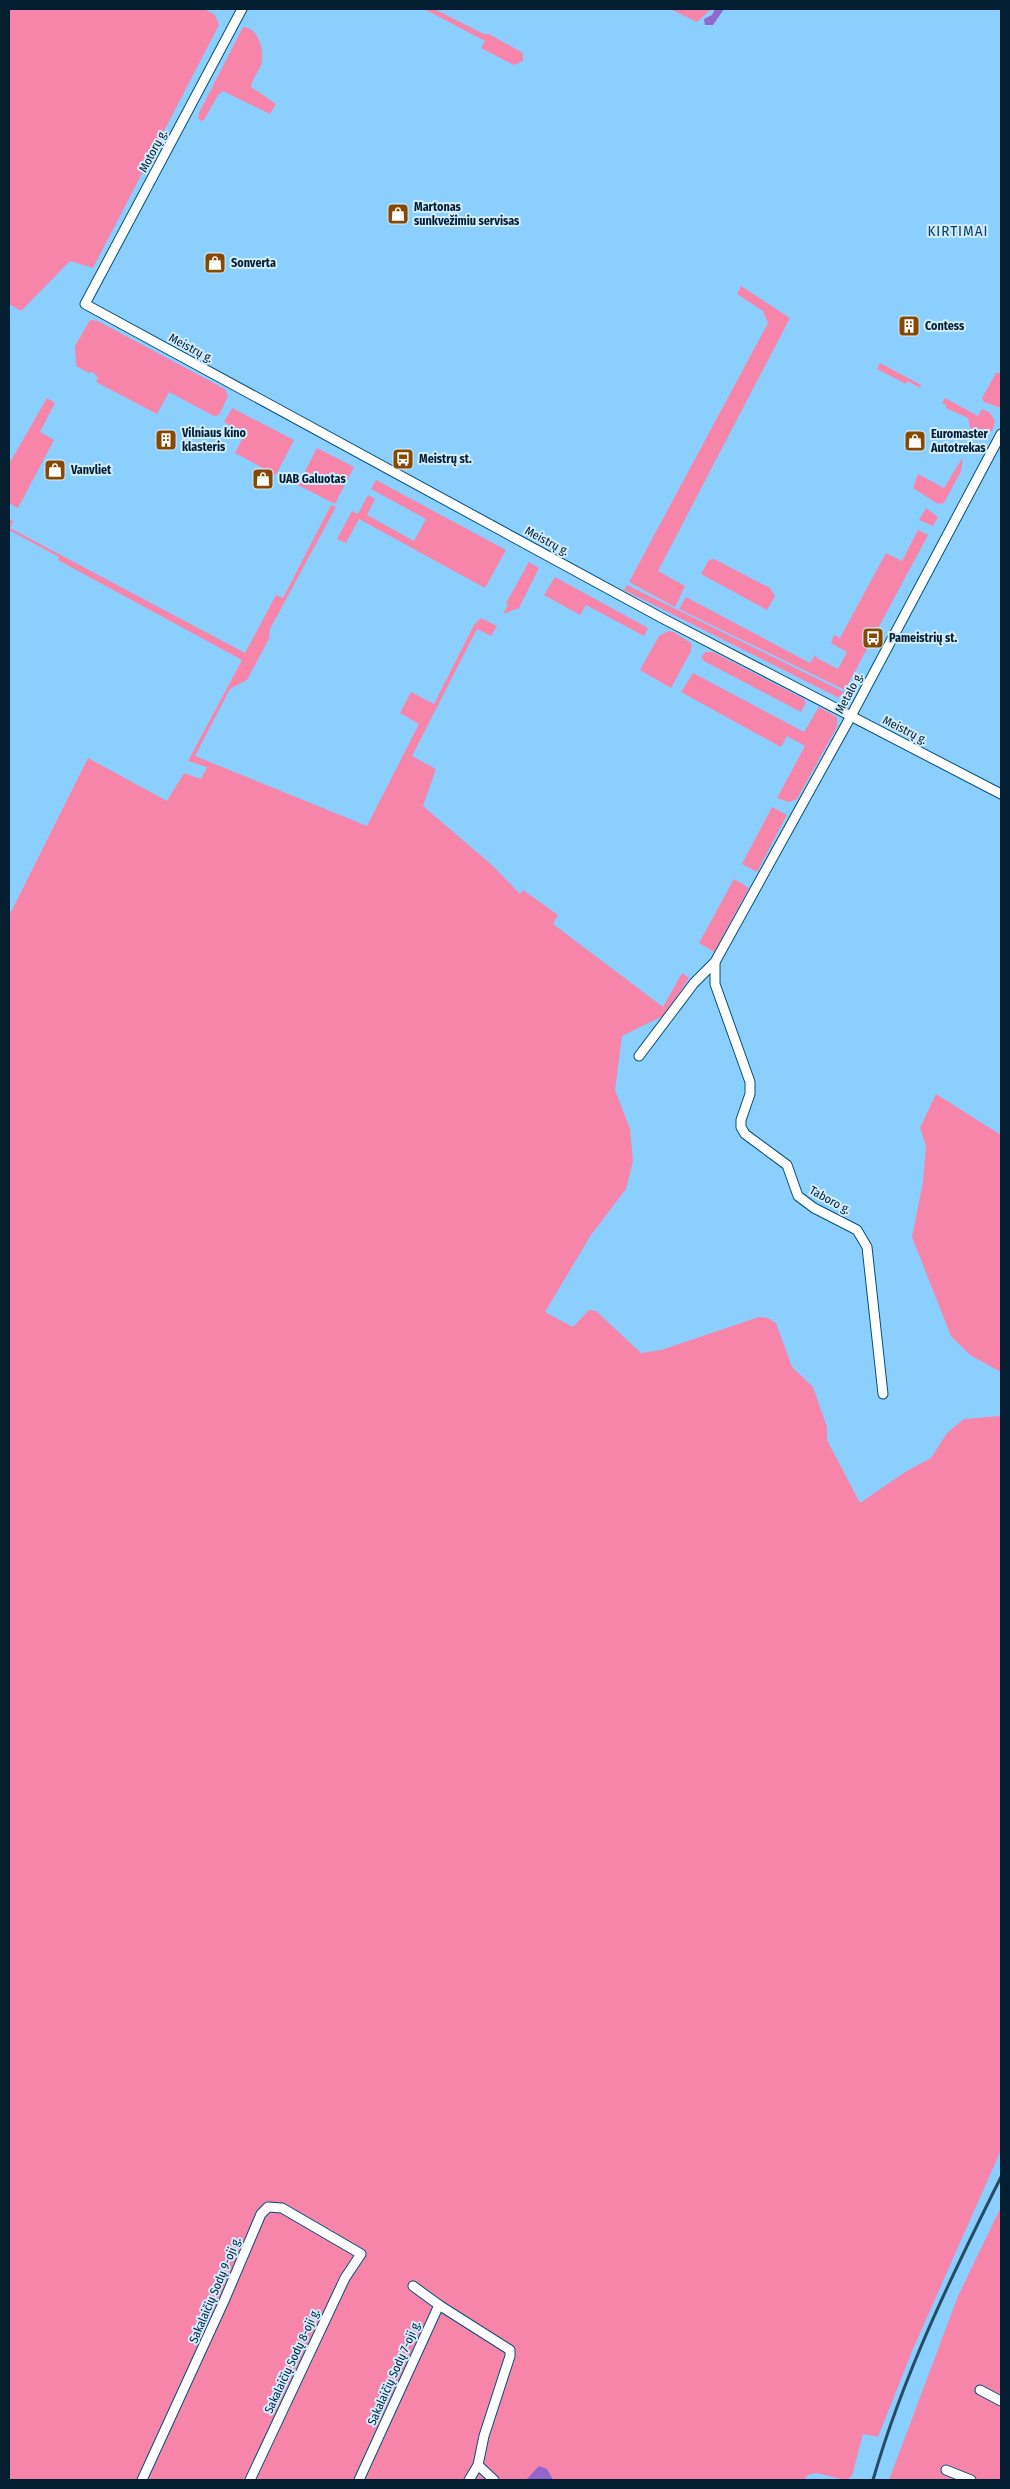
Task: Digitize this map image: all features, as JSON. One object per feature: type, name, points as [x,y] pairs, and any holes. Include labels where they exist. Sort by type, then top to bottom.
[{"type":"street","name":"Motorų g.","points":[[85,304],[242,9]]},
{"type":"street","name":"Meistrų g.","points":[[85,304],[645,609],[1001,794]]},
{"type":"street","name":"Metalo g.","points":[[715,962],[851,716],[1001,434]]},
{"type":"street","points":[[639,1056],[694,983],[715,962]]},
{"type":"street","name":"Taboro g.","points":[[715,962],[714,984],[750,1082],[750,1094],[741,1120],[741,1127],[745,1134],[787,1165],[798,1196],[814,1208],[858,1230],[867,1247],[884,1394]]},
{"type":"street","name":"Sakalaičių Sodų 9-oji g.","points":[[142,2480],[224,2301],[261,2214],[268,2207],[282,2208],[361,2254]]},
{"type":"street","name":"Sakalaičių Sodų 8-oji g.","points":[[250,2480],[345,2278],[361,2254]]},
{"type":"street","points":[[413,2286],[439,2305],[510,2350],[510,2356],[484,2436],[478,2465],[469,2480]]},
{"type":"street","name":"Sakalaičių Sodų 7-oji g.","points":[[360,2480],[439,2305]]},
{"type":"street","points":[[980,2390],[1001,2401]]},
{"type":"street","points":[[478,2465],[494,2480]]},
{"type":"street","points":[[946,2470],[971,2480]]},
{"type":"shaded area","points":[[9,9],[204,9],[215,15],[219,25],[93,268],[70,261],[21,311],[9,304]]},
{"type":"shaded area","points":[[424,9],[434,9],[484,34],[489,34],[523,53],[523,61],[514,65],[481,48],[485,41]]},
{"type":"shaded area","points":[[670,9],[711,9],[697,22]]},
{"type":"shaded area","points":[[715,9],[724,9],[713,25],[705,25],[704,19],[712,15]]},
{"type":"shaded area","points":[[243,27],[249,28],[257,36],[260,41],[262,54],[261,65],[251,87],[276,104],[270,114],[223,91],[218,95],[204,120],[201,121],[198,118],[199,113]]},
{"type":"shaded area","points":[[741,286],[790,318],[658,571],[685,586],[675,607],[629,582],[768,323],[763,311],[737,294]]},
{"type":"shaded area","points":[[90,320],[98,321],[225,389],[228,396],[219,415],[214,416],[169,392],[157,414],[96,382],[98,378],[93,372],[89,373],[76,366],[75,346]]},
{"type":"shaded area","points":[[880,363],[921,385],[920,388],[908,381],[906,384],[877,369]]},
{"type":"shaded area","points":[[996,373],[1001,373],[1001,408],[984,402],[982,398]]},
{"type":"shaded area","points":[[47,398],[55,403],[40,432],[54,440],[18,508],[9,503],[9,464]]},
{"type":"shaded area","points":[[945,398],[978,416],[982,409],[990,413],[995,421],[992,431],[984,434],[970,428],[968,418],[946,408],[946,405],[942,403]]},
{"type":"shaded area","points":[[232,408],[294,440],[276,475],[235,453],[245,434],[224,422]]},
{"type":"shaded area","points":[[317,448],[354,467],[335,504],[298,485]]},
{"type":"shaded area","points":[[963,457],[961,471],[944,503],[938,504],[913,488],[918,474],[944,488]]},
{"type":"shaded area","points":[[376,480],[506,550],[485,588],[359,519],[346,543],[337,539],[352,511],[358,514],[368,495],[375,499],[367,515],[414,541],[426,519],[371,489]]},
{"type":"shaded area","points":[[331,505],[336,507],[270,629],[269,639],[247,680],[230,689],[195,756],[367,826],[419,724],[400,713],[411,692],[434,704],[474,625],[481,618],[497,626],[491,636],[477,629],[412,756],[436,769],[423,806],[493,866],[520,894],[523,890],[558,915],[553,924],[663,1007],[682,973],[689,978],[665,1015],[622,1036],[615,1090],[630,1129],[633,1161],[626,1189],[591,1235],[545,1312],[573,1327],[589,1310],[596,1311],[641,1353],[661,1350],[759,1317],[768,1318],[776,1323],[792,1367],[813,1387],[827,1427],[827,1440],[860,1503],[905,1472],[931,1458],[947,1433],[964,1419],[1001,1416],[1001,2150],[913,2349],[878,2437],[863,2434],[852,2476],[846,2480],[816,2473],[808,2475],[804,2480],[9,2480],[9,916],[88,758],[167,801],[184,773],[201,779],[207,767],[188,761],[242,660],[58,560],[59,557],[9,530],[9,519],[13,521],[10,528],[245,653],[276,595],[283,598]]},
{"type":"shaded area","points":[[926,508],[938,517],[933,526],[919,520]]},
{"type":"shaded area","points":[[918,530],[928,535],[845,690],[679,609],[686,597],[810,663],[815,655],[817,658],[838,669],[847,652],[831,643],[834,635],[840,638],[886,553],[902,561]]},
{"type":"shaded area","points":[[714,559],[770,588],[775,596],[767,610],[701,574],[709,560]]},
{"type":"shaded area","points":[[529,562],[539,568],[519,608],[503,614],[508,605],[506,603]]},
{"type":"shaded area","points":[[555,577],[648,628],[644,636],[586,605],[580,615],[544,595]]},
{"type":"shaded area","points":[[627,585],[844,692],[842,696],[837,697],[624,590]]},
{"type":"shaded area","points":[[668,631],[674,632],[692,644],[691,651],[671,688],[640,670],[659,636]]},
{"type":"shaded area","points":[[705,652],[713,652],[804,699],[806,703],[801,712],[704,661],[701,658]]},
{"type":"shaded area","points":[[693,673],[804,732],[819,707],[837,717],[837,727],[797,799],[789,802],[777,798],[805,746],[787,736],[781,747],[681,692]]},
{"type":"shaded area","points":[[772,807],[787,815],[757,872],[742,864]]},
{"type":"shaded area","points":[[734,879],[749,888],[714,952],[699,943]]},
{"type":"shaded area","points":[[936,1094],[1001,1135],[1001,1372],[970,1355],[951,1336],[912,1237],[923,1182],[926,1146],[920,1128]]},
{"type":"shaded area","points":[[1001,2207],[1001,2480],[889,2480],[958,2296]]},
{"type":"shaded area","points":[[539,2466],[547,2469],[553,2480],[526,2480]]},
{"type":"railway","points":[[873,2480],[899,2402],[930,2326],[1001,2177]]},
{"type":"place","name":"Martonas sunkvežimiu servisas","points":[[398,214]]},
{"type":"place","name":"Sonverta","points":[[215,263]]},
{"type":"place","name":"Contess","points":[[909,326]]},
{"type":"place","name":"Vilniaus kino klasteris","points":[[166,440]]},
{"type":"place","name":"Euromaster Autotrekas","points":[[915,441]]},
{"type":"place","name":"Meistrų st.","points":[[403,459]]},
{"type":"place","name":"Vanvliet","points":[[55,470]]},
{"type":"place","name":"UAB Galuotas","points":[[263,479]]},
{"type":"place","name":"Pameistrių st.","points":[[873,638]]},
{"type":"district","name":"KIRTIMAI","points":[[958,231]]}]
